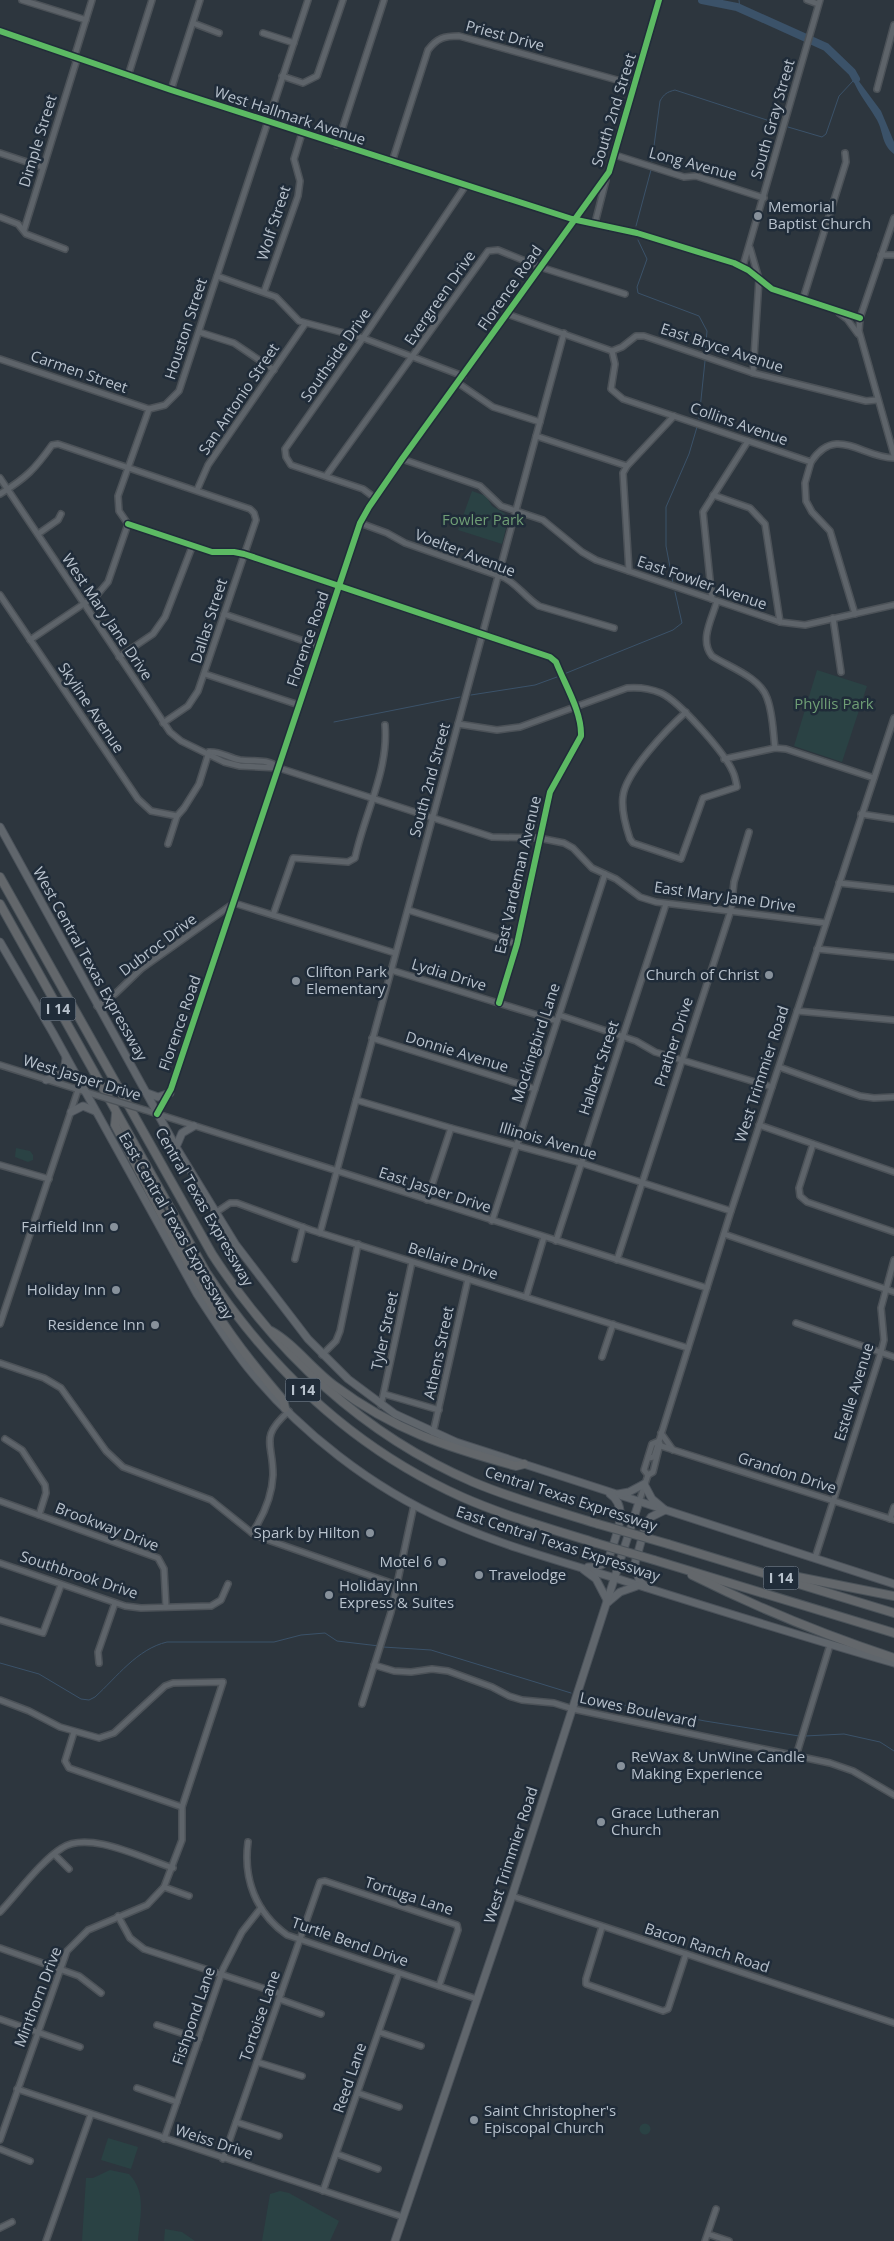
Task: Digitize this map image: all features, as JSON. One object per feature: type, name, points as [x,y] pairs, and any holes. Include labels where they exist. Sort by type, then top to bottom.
[{"type":"highway","name":"Central Texas Expressway","points":[[1,878],[200,1235],[240,1297],[265,1328],[313,1378],[348,1408],[424,1457],[495,1490],[598,1524],[894,1613]]},
{"type":"highway","name":"Central Texas Expressway","points":[[0,904],[206,1272],[234,1314],[278,1366],[322,1408],[353,1432],[424,1478],[463,1498],[596,1543],[894,1632]]},
{"type":"highway","points":[[116,1114],[116,1125],[155,1202],[214,1308],[238,1344],[282,1400],[287,1410]]},
{"type":"highway","points":[[265,1328],[279,1335],[312,1368],[334,1386],[362,1405],[399,1426],[433,1442],[468,1453],[516,1466],[524,1464]]},
{"type":"highway","points":[[675,1566],[772,1613],[843,1641],[894,1658]]},
{"type":"highway","points":[[758,1572],[767,1571],[894,1596]]},
{"type":"main road","name":"West Central Texas Expressway","points":[[0,827],[157,1114]]},
{"type":"main road","points":[[1,947],[66,1058],[81,1091]]},
{"type":"main road","points":[[46,1080],[64,1074],[66,1058]]},
{"type":"main road","name":"East Central Texas Expressway","points":[[81,1091],[95,1111],[197,1294],[249,1368],[287,1410],[344,1459],[414,1505],[447,1521],[493,1539],[830,1645],[894,1662]]},
{"type":"main road","points":[[146,1093],[158,1097],[170,1093]]},
{"type":"main road","points":[[71,1112],[83,1106],[95,1111]]},
{"type":"main road","points":[[157,1114],[236,1245],[322,1355],[354,1385],[381,1405],[433,1433],[614,1494],[894,1584]]},
{"type":"main road","points":[[176,1147],[182,1133],[194,1126]]},
{"type":"main road","points":[[614,1494],[629,1492],[644,1484],[652,1499],[665,1510]]},
{"type":"main road","points":[[580,1567],[597,1567],[606,1563],[609,1558],[620,1520],[620,1511],[615,1498],[605,1491]]},
{"type":"main road","name":"West Trimmier Road","points":[[395,2241],[512,1896],[639,1502]]},
{"type":"main road","points":[[580,1567],[596,1579],[608,1602],[620,1592],[643,1586],[639,1580],[635,1563],[646,1524],[651,1517],[665,1510]]},
{"type":"street","points":[[22,0],[86,20]]},
{"type":"street","name":"Dimple Street","points":[[24,230],[92,0]]},
{"type":"street","points":[[128,76],[152,0]]},
{"type":"street","points":[[171,90],[200,0]]},
{"type":"street","name":"Houston Street","points":[[149,409],[166,405],[174,398],[199,332],[307,0]]},
{"type":"street","points":[[282,76],[303,83],[317,76],[342,0]]},
{"type":"street","points":[[337,145],[384,0]]},
{"type":"street","name":"South 2nd Street","points":[[575,219],[606,177],[615,155],[659,0]]},
{"type":"street","points":[[807,0],[819,2]]},
{"type":"street","name":"South Gray Street","points":[[743,266],[819,2]]},
{"type":"street","points":[[192,23],[219,33]]},
{"type":"street","points":[[877,89],[894,25]]},
{"type":"street","name":"West Hallmark Avenue","points":[[0,31],[128,76],[337,145],[575,219],[637,233],[743,266]]},
{"type":"street","points":[[263,33],[294,43]]},
{"type":"street","name":"Priest Drive","points":[[392,162],[428,50],[434,42],[444,36],[458,36],[635,85]]},
{"type":"street","name":"Wolf Street","points":[[264,292],[298,196],[300,181],[294,159],[302,133]]},
{"type":"street","points":[[0,153],[42,167]]},
{"type":"street","points":[[803,299],[846,162],[845,153]]},
{"type":"street","name":"Long Avenue","points":[[615,155],[684,177],[696,176],[764,198]]},
{"type":"street","points":[[596,223],[606,177]]},
{"type":"street","name":"Southside Drive","points":[[375,498],[363,489],[291,465],[286,457],[285,449],[363,338],[466,185]]},
{"type":"street","points":[[0,217],[18,224],[26,234],[65,249]]},
{"type":"street","points":[[855,614],[830,531],[812,512],[806,501],[805,484],[811,462],[826,447],[837,443],[844,443],[882,456],[894,456],[859,335],[860,318],[894,218]]},
{"type":"street","name":"Florence Road","points":[[157,1114],[170,1093],[360,523],[402,459],[575,219]]},
{"type":"street","points":[[750,245],[759,279],[753,373]]},
{"type":"street","name":"Evergreen Drive","points":[[326,476],[488,252],[498,250],[540,267],[625,294]]},
{"type":"street","points":[[881,255],[894,255]]},
{"type":"street","points":[[743,266],[772,289],[860,318]]},
{"type":"street","points":[[217,276],[276,297],[292,315],[305,324],[363,338],[463,376]]},
{"type":"street","points":[[832,308],[847,319],[859,335]]},
{"type":"street","points":[[507,314],[612,351]]},
{"type":"street","name":"San Antonio Street","points":[[198,490],[208,465],[305,324]]},
{"type":"street","points":[[199,332],[234,343],[274,370]]},
{"type":"street","name":"South 2nd Street","points":[[320,1233],[564,333]]},
{"type":"street","name":"East Bryce Avenue","points":[[612,351],[622,347],[636,336],[644,336],[753,373],[866,401],[877,400]]},
{"type":"street","name":"Collins Avenue","points":[[612,351],[614,364],[611,385],[614,393],[623,399],[811,462]]},
{"type":"street","name":"Carmen Street","points":[[0,359],[149,409]]},
{"type":"street","points":[[458,383],[493,407],[540,422]]},
{"type":"street","points":[[30,640],[97,595],[108,582],[128,524],[118,504],[118,496],[149,409]]},
{"type":"street","points":[[629,571],[623,473],[627,466],[674,416]]},
{"type":"street","points":[[887,432],[894,430]]},
{"type":"street","points":[[536,436],[627,466]]},
{"type":"street","points":[[748,441],[713,495],[703,516],[715,600],[705,639],[708,651],[712,656],[750,678],[764,691],[768,699],[775,748]]},
{"type":"street","points":[[0,494],[29,475],[41,462],[52,445],[56,444],[63,444],[198,490]]},
{"type":"street","name":"East Fowler Avenue","points":[[402,459],[480,486],[501,506],[543,520],[590,557],[780,622],[805,625],[894,604]]},
{"type":"street","name":"West Mary Jane Drive","points":[[0,478],[163,723],[181,742],[209,752],[215,752],[240,763],[266,762],[279,768],[433,818]]},
{"type":"street","name":"Dallas Street","points":[[163,723],[195,698],[205,674],[256,520],[254,513],[250,509],[198,490]]},
{"type":"street","points":[[713,495],[750,508],[765,524],[780,622]]},
{"type":"street","points":[[38,534],[58,520],[61,514]]},
{"type":"street","name":"Voelter Avenue","points":[[360,523],[387,533],[405,543],[498,575],[513,582],[528,600],[539,606],[614,628]]},
{"type":"street","name":"East Vardeman Avenue","points":[[128,524],[192,547],[212,552],[244,554],[553,659],[575,707],[582,728],[581,736],[550,792],[517,944],[499,1003]]},
{"type":"street","points":[[119,657],[153,634],[166,617],[192,547]]},
{"type":"street","name":"Skyline Avenue","points":[[0,595],[144,807],[151,811],[177,816]]},
{"type":"street","points":[[224,614],[319,646]]},
{"type":"street","points":[[833,618],[841,672]]},
{"type":"street","points":[[205,674],[299,705]]},
{"type":"street","points":[[458,724],[477,728],[506,729],[529,724],[616,691],[638,687],[660,692],[686,712],[733,771],[737,787],[703,798],[681,859],[633,844],[630,839],[622,800],[626,785],[653,745],[686,712]]},
{"type":"street","name":"West Trimmier Road","points":[[639,1502],[648,1475],[653,1472],[661,1433],[731,1211],[894,718]]},
{"type":"street","points":[[272,915],[293,858],[348,862],[355,858],[381,764],[386,735],[385,725]]},
{"type":"street","points":[[724,759],[775,748],[786,749],[874,778]]},
{"type":"street","points":[[168,844],[177,816],[199,784],[209,752]]},
{"type":"street","points":[[861,814],[894,819]]},
{"type":"street","name":"East Mary Jane Drive","points":[[433,818],[500,839],[539,838],[564,843],[573,848],[592,868],[616,878],[640,897],[666,904],[731,910],[826,923]]},
{"type":"street","name":"Prather Drive","points":[[617,1260],[731,910],[734,882],[749,832]]},
{"type":"street","name":"Mockingbird Lane","points":[[492,1221],[605,874]]},
{"type":"street","points":[[839,883],[894,889]]},
{"type":"street","name":"Lydia Drive","points":[[234,903],[396,953]]},
{"type":"street","name":"Dubroc Drive","points":[[97,1006],[115,994],[141,969],[234,903]]},
{"type":"street","name":"Halbert Street","points":[[556,1241],[666,904]]},
{"type":"street","points":[[408,910],[517,944]]},
{"type":"street","points":[[817,949],[894,957]]},
{"type":"street","name":"Lydia Drive","points":[[391,970],[557,1021]]},
{"type":"street","points":[[797,1011],[894,1020]]},
{"type":"street","points":[[559,1015],[623,1036],[655,1052],[772,1087]]},
{"type":"street","name":"Donnie Avenue","points":[[372,1038],[535,1089]]},
{"type":"street","name":"West Jasper Drive","points":[[0,1066],[157,1114]]},
{"type":"street","points":[[779,1068],[860,1096],[874,1098],[894,1097]]},
{"type":"street","points":[[0,1324],[71,1112],[81,1091]]},
{"type":"street","name":"Illinois Avenue","points":[[356,1100],[450,1128],[581,1162],[731,1211]]},
{"type":"street","name":"East Jasper Drive","points":[[157,1114],[707,1288]]},
{"type":"street","points":[[759,1125],[894,1172]]},
{"type":"street","points":[[427,1200],[450,1128]]},
{"type":"street","points":[[813,1144],[799,1188],[800,1196],[807,1202],[894,1232]]},
{"type":"street","points":[[0,1165],[49,1179]]},
{"type":"street","name":"Bellaire Drive","points":[[215,1213],[230,1203],[238,1202],[320,1233],[688,1348]]},
{"type":"street","points":[[295,1259],[303,1227]]},
{"type":"street","points":[[724,1234],[894,1292]]},
{"type":"street","points":[[526,1297],[544,1237]]},
{"type":"street","points":[[322,1355],[336,1341],[340,1331],[358,1244]]},
{"type":"street","name":"Estelle Avenue","points":[[815,1558],[881,1352],[884,1340],[881,1308],[894,1260]]},
{"type":"street","name":"Tyler Street","points":[[381,1405],[412,1262]]},
{"type":"street","name":"Athens Street","points":[[433,1433],[468,1279]]},
{"type":"street","points":[[796,1323],[894,1357]]},
{"type":"street","points":[[602,1357],[613,1324]]},
{"type":"street","points":[[0,1363],[44,1378],[61,1388],[106,1451],[123,1467],[211,1500],[252,1533],[397,1585]]},
{"type":"street","points":[[384,1394],[439,1410]]},
{"type":"street","points":[[252,1533],[265,1513],[271,1487],[273,1474],[269,1438],[287,1410]]},
{"type":"street","points":[[661,1433],[673,1450]]},
{"type":"street","points":[[5,1439],[22,1450],[45,1486],[46,1493],[39,1515]]},
{"type":"street","name":"West Trimmier Road","points":[[648,1475],[644,1470],[652,1444],[660,1444]]},
{"type":"street","name":"Grandon Drive","points":[[660,1444],[673,1450],[892,1520]]},
{"type":"street","name":"Brookway Drive","points":[[0,1501],[158,1558],[164,1569],[166,1607]]},
{"type":"street","points":[[362,1704],[397,1585],[414,1505]]},
{"type":"street","points":[[892,1520],[894,1507]]},
{"type":"street","name":"Southbrook Drive","points":[[0,1563],[115,1603],[141,1608],[211,1606],[221,1600],[228,1584]]},
{"type":"street","points":[[0,1620],[43,1633],[61,1585]]},
{"type":"street","points":[[99,1663],[98,1652],[115,1603]]},
{"type":"street","points":[[796,1756],[830,1645]]},
{"type":"street","name":"Lowes Boulevard","points":[[374,1666],[394,1671],[411,1672],[432,1669],[448,1671],[522,1700],[554,1703],[573,1709],[843,1767],[894,1795]]},
{"type":"street","name":"Minthorn Drive","points":[[0,2140],[67,1951],[79,1937],[97,1924],[147,1904],[164,1887],[173,1868],[182,1840],[182,1807],[223,1682],[173,1683],[166,1686],[114,1733],[105,1737],[93,1737],[74,1732]]},
{"type":"street","points":[[0,1700],[74,1732],[65,1761],[69,1768],[182,1807]]},
{"type":"street","name":"Turtle Bend Drive","points":[[248,1842],[247,1872],[251,1890],[261,1908],[277,1928],[299,1940],[477,1999]]},
{"type":"street","points":[[0,1912],[54,1854],[73,1843],[99,1843],[173,1868]]},
{"type":"street","points":[[54,1854],[69,1869]]},
{"type":"street","name":"Tortoise Lane","points":[[224,2159],[321,1881]]},
{"type":"street","name":"Tortuga Lane","points":[[321,1881],[457,1925],[458,1930],[439,1986]]},
{"type":"street","points":[[164,1887],[189,1896]]},
{"type":"street","name":"Bacon Ranch Road","points":[[512,1896],[894,2023]]},
{"type":"street","name":"Fishpond Lane","points":[[164,2139],[221,1975],[242,1932],[261,1908]]},
{"type":"street","points":[[118,1916],[130,1938],[144,1949],[221,1975],[321,2014]]},
{"type":"street","points":[[602,1927],[586,1978],[586,1984],[663,2011],[668,2009],[686,1954]]},
{"type":"street","points":[[0,1948],[79,1976],[101,1993]]},
{"type":"street","name":"Reed Lane","points":[[323,2191],[399,1973]]},
{"type":"street","points":[[0,2019],[80,2047]]},
{"type":"street","points":[[157,2024],[199,2039]]},
{"type":"street","points":[[379,2032],[421,2046]]},
{"type":"street","points":[[257,2062],[302,2076]]},
{"type":"street","points":[[137,2088],[177,2102]]},
{"type":"street","name":"Weiss Drive","points":[[18,2089],[403,2217]]},
{"type":"street","points":[[358,2093],[400,2107]]},
{"type":"street","points":[[46,2241],[91,2114]]},
{"type":"street","points":[[236,2122],[279,2136]]},
{"type":"street","points":[[0,2149],[30,2161]]},
{"type":"street","points":[[337,2154],[378,2169]]},
{"type":"street","points":[[705,2241],[716,2209]]},
{"type":"street","points":[[0,2228],[12,2222]]},
{"type":"street","points":[[708,2234],[729,2241]]},
{"type":"green space","name":"Fowler Park","points":[[472,491],[486,496],[492,506],[509,516],[502,544],[458,530]]},
{"type":"green space","name":"Phyllis Park","points":[[817,670],[867,686],[842,762],[794,746]]},
{"type":"green space","points":[[16,1148],[30,1151],[33,1155],[33,1160],[28,1162],[15,1157]]},
{"type":"green space","points":[[643,2124],[647,2124],[650,2129],[649,2133],[643,2134],[640,2131],[640,2127]]},
{"type":"green space","points":[[108,2138],[138,2147],[131,2169],[101,2160]]},
{"type":"green space","points":[[110,2170],[129,2174],[135,2181],[141,2206],[138,2241],[82,2241],[86,2178],[93,2178]]},
{"type":"green space","points":[[280,2191],[289,2193],[339,2221],[330,2241],[262,2241],[270,2194]]},
{"type":"green space","points":[[165,2229],[182,2232],[195,2241],[164,2241]]},
{"type":"water","points":[[852,72],[881,111],[894,142],[894,154],[887,146],[877,120],[854,83]]},
{"type":"waterway","points":[[702,0],[737,7],[826,47],[852,72],[856,79]]},
{"type":"waterway","points":[[739,0],[740,9]]},
{"type":"waterway","points":[[788,127],[822,137],[826,134],[839,96],[853,81]]},
{"type":"waterway","points":[[652,161],[660,101],[666,94],[675,90],[779,124]]},
{"type":"waterway","points":[[636,226],[651,170]]},
{"type":"waterway","points":[[638,240],[647,259],[637,287],[638,293],[699,316],[707,331],[705,353]]},
{"type":"waterway","points":[[699,419],[705,361]]},
{"type":"waterway","points":[[673,583],[666,546],[666,507],[689,454],[697,427]]},
{"type":"waterway","points":[[564,674],[673,630],[682,623],[675,592]]},
{"type":"waterway","points":[[471,695],[535,685],[557,677]]},
{"type":"waterway","points":[[334,722],[460,697]]},
{"type":"waterway","points":[[0,1663],[39,1674],[81,1699],[89,1700],[95,1697],[137,1657],[167,1642],[274,1642],[301,1635],[325,1633],[337,1641],[379,1646]]},
{"type":"waterway","points":[[383,1647],[431,1650],[571,1693]]},
{"type":"waterway","points":[[586,1698],[705,1721],[799,1736]]},
{"type":"waterway","points":[[805,1736],[844,1734],[880,1742],[894,1751]]},
{"type":"cycle path","points":[[157,1114],[171,1089],[360,523],[402,459],[609,172],[659,0]]},
{"type":"cycle path","points":[[0,31],[171,90],[572,219],[637,233],[734,263],[748,270],[772,289],[860,318]]},
{"type":"cycle path","points":[[128,524],[212,552],[244,554],[550,657],[556,662],[576,708],[581,727],[581,736],[550,792],[517,944],[499,1003]]},
{"type":"place","name":"Memorial Baptist Church","points":[[758,216]]},
{"type":"place","name":"Church of Christ","points":[[769,975]]},
{"type":"place","name":"Clifton Park Elementary","points":[[296,981]]},
{"type":"place","name":"Fairfield Inn","points":[[114,1227]]},
{"type":"place","name":"Holiday Inn","points":[[116,1290]]},
{"type":"place","name":"Residence Inn","points":[[155,1325]]},
{"type":"place","name":"Spark by Hilton","points":[[370,1533]]},
{"type":"place","name":"Motel 6","points":[[442,1562]]},
{"type":"place","name":"Travelodge","points":[[479,1575]]},
{"type":"place","name":"Holiday Inn Express & Suites","points":[[329,1595]]},
{"type":"place","name":"ReWax & UnWine Candle Making Experience","points":[[621,1766]]},
{"type":"place","name":"Grace Lutheran Church","points":[[601,1822]]},
{"type":"place","name":"Saint Christopher's Episcopal Church","points":[[474,2120]]}]
